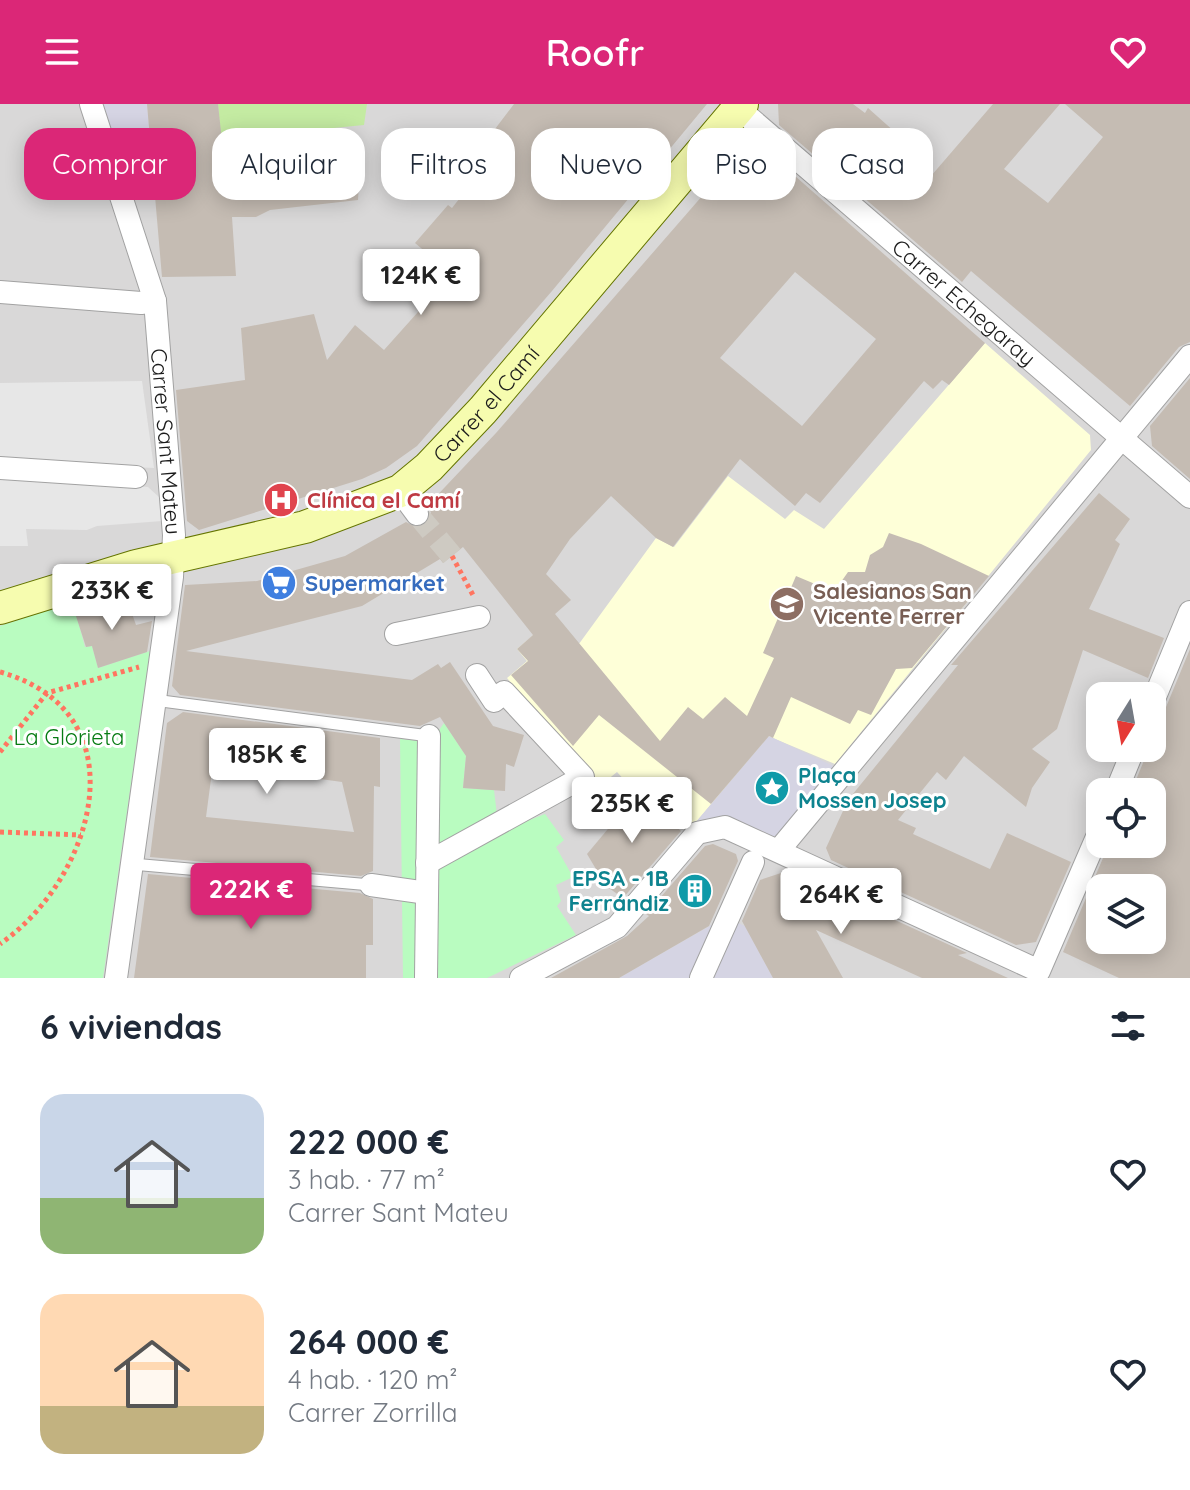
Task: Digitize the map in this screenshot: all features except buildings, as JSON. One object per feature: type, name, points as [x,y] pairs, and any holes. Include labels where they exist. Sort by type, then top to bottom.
[{"type":"street","name":"Carrer Sant Mateu","points":[[91,104],[155,301],[170,476],[173,557],[116,978]]},
{"type":"street","name":"Carrer Echegaray","points":[[740,106],[1190,497]]},
{"type":"street","name":"Carrer el Camí","points":[[0,608],[173,557],[239,545],[408,502],[429,467],[483,410],[740,106]]},
{"type":"street","points":[[0,292],[141,303],[155,301]]},
{"type":"street","points":[[779,850],[1190,356]]},
{"type":"street","points":[[0,468],[136,477]]},
{"type":"street","points":[[1161,682],[1190,612]]},
{"type":"street","points":[[396,634],[479,617]]},
{"type":"street","points":[[427,863],[583,777],[504,692],[494,701],[477,675]]},
{"type":"street","points":[[426,978],[429,736]]},
{"type":"street","points":[[521,978],[626,920],[697,833],[704,830],[725,827],[1039,971],[1088,858]]},
{"type":"street","points":[[701,978],[753,862]]},
{"type":"street","points":[[371,885],[427,893]]},
{"type":"lane","points":[[154,700],[429,736]]},
{"type":"lane","points":[[132,864],[371,885]]},
{"type":"path","points":[[0,752],[47,693],[160,660]]},
{"type":"path","points":[[0,672],[24,679],[68,709],[82,737],[91,782],[81,835],[71,865],[39,912],[0,944]]},
{"type":"path","points":[[0,832],[81,835]]},
{"type":"shaded area","points":[[0,104],[1190,104],[1190,978],[0,978]]},
{"type":"shaded area","points":[[104,104],[147,104],[149,128],[110,128]]},
{"type":"shaded area","name":"Salesianos San Vicente Ferrer","points":[[985,343],[1090,435],[1091,450],[835,764],[768,736],[688,832],[655,803],[649,807],[617,772],[601,785],[507,678],[527,661],[517,649],[537,632],[576,648],[656,538],[674,547],[728,476],[785,519],[794,510],[824,529]]},
{"type":"shaded area","points":[[142,381],[154,468],[0,460],[0,383]]},
{"type":"shaded area","points":[[0,477],[148,487],[159,497],[162,521],[97,526],[87,530],[26,529],[28,546],[0,546]]},
{"type":"shaded area","name":"Plaça Mossen Josep","points":[[769,736],[838,768],[781,835],[768,837],[695,823]]},
{"type":"shaded area","points":[[719,915],[745,926],[773,978],[619,978],[715,923]]},
{"type":"green space","points":[[218,104],[367,104],[364,125],[220,128]]},
{"type":"green space","name":"La Glorieta","points":[[77,601],[81,611],[76,614],[85,647],[92,646],[98,668],[150,651],[103,978],[0,978],[0,626]]},
{"type":"green space","points":[[444,723],[466,756],[463,788],[494,790],[499,832],[545,814],[564,840],[556,847],[573,877],[556,885],[561,901],[557,906],[576,935],[487,978],[403,978],[400,739],[431,742]]},
{"type":"tunnel","points":[[417,514],[452,556]]},
{"type":"place","name":"Clínica el Camí","points":[[281,500]]},
{"type":"place","name":"Supermarket","points":[[279,583]]},
{"type":"place","name":"Salesianos San Vicente Ferrer","points":[[787,604]]},
{"type":"place","name":"Plaça Mossen Josep","points":[[772,788]]},
{"type":"place","name":"EPSA - 1B Ferrándiz","points":[[695,891]]}]
